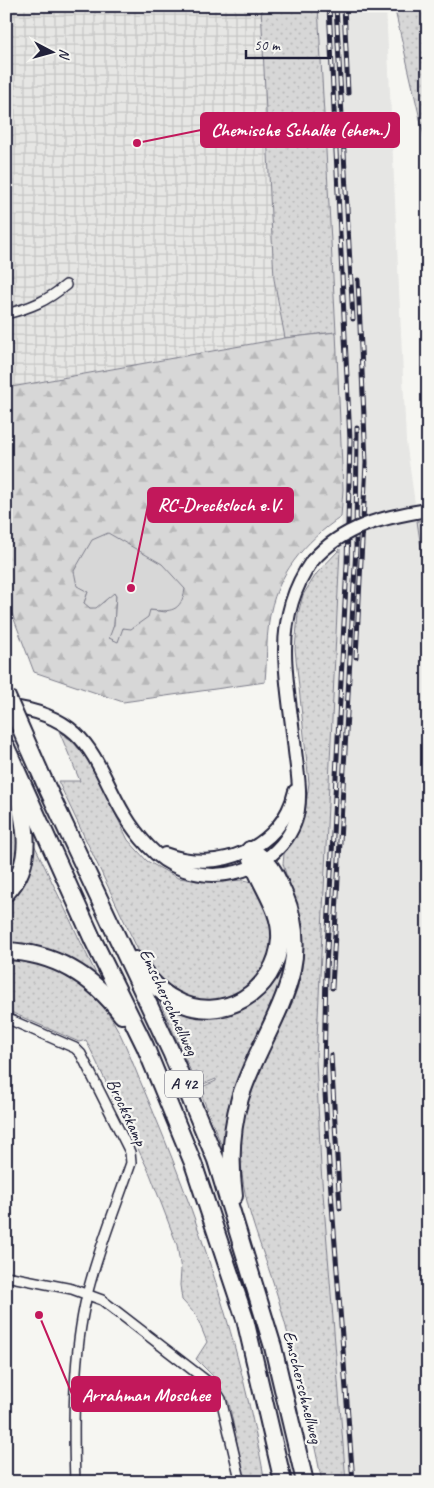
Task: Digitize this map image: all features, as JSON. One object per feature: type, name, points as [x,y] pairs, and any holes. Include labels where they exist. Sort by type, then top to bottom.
[{"type":"highway","name":"Emscherschnellweg","points":[[6,695],[110,925],[171,1052],[216,1160],[273,1348],[305,1482]]},
{"type":"highway","name":"A 42","points":[[6,748],[18,780],[145,1046],[194,1163],[222,1245],[260,1376],[284,1482]]},
{"type":"highway","points":[[6,893],[18,876],[26,850],[25,823],[18,780]]},
{"type":"highway","points":[[243,1248],[232,1179],[232,1144],[236,1113],[248,1078],[285,998],[294,961],[294,934],[289,908],[250,850]]},
{"type":"highway","points":[[110,925],[148,978],[168,997],[183,1004],[199,1008],[216,1009],[232,1005],[247,998],[260,987],[270,974],[279,950],[280,934],[277,917],[259,863]]},
{"type":"highway","points":[[6,951],[40,955],[56,960],[88,978],[110,999],[145,1046]]},
{"type":"main road","points":[[6,706],[28,709],[53,717],[82,739],[98,762],[120,808],[144,842],[162,859],[194,873],[218,875],[232,874],[259,863],[284,841],[296,819],[301,794],[285,658],[286,632],[292,599],[312,562],[327,546],[361,525],[397,515],[428,510]]},
{"type":"main road","points":[[144,842],[166,855],[190,861],[215,861],[250,850],[270,835],[286,816],[295,793],[297,769]]},
{"type":"street","points":[[6,314],[31,308],[52,298],[66,285]]},
{"type":"street","name":"Brockskamp","points":[[6,1018],[75,1048],[81,1054],[130,1152],[131,1164],[88,1294],[81,1325],[77,1376],[75,1482]]},
{"type":"street","points":[[6,1276],[88,1294],[114,1307],[212,1385],[221,1399],[240,1479],[236,1482]]},
{"type":"shaded area","points":[[6,6],[262,6],[274,279],[285,338],[6,388]]},
{"type":"shaded area","points":[[318,6],[386,6],[406,441],[428,594],[428,1482],[346,1482],[321,1168],[316,1060],[343,489]]},
{"type":"green space","points":[[261,6],[318,6],[336,332],[285,338],[274,279]]},
{"type":"green space","points":[[394,6],[428,6],[428,146],[426,145]]},
{"type":"green space","points":[[336,332],[343,489],[341,517],[315,537],[304,549],[294,561],[278,589],[269,621],[265,682],[123,702],[34,672],[6,598],[6,388],[285,338]],"holes":[[[185,589],[166,612],[150,610],[110,638],[114,625],[116,596],[114,593],[110,594],[104,602],[84,603],[88,592]]]},
{"type":"green space","points":[[428,520],[428,594],[417,521]]},
{"type":"green space","points":[[108,533],[162,564],[185,589],[178,606],[164,611],[150,610],[148,617],[131,629],[123,628],[118,642],[109,638],[114,625],[116,596],[114,593],[96,608],[90,608],[84,603],[88,592],[77,586],[74,571],[92,540]]},
{"type":"green space","points":[[340,549],[316,1060],[321,1168],[346,1482],[322,1482],[308,1415],[286,1327],[245,1194],[242,1175],[241,1136],[251,1087],[292,1004],[301,972],[303,956],[302,931],[283,864],[284,854],[304,818],[309,783],[295,649],[298,614],[303,595],[317,573]]},
{"type":"green space","points":[[59,731],[72,741],[91,763],[128,840],[147,861],[178,878],[211,882],[244,880],[252,882],[258,889],[273,929],[269,961],[254,984],[232,999],[198,1002],[172,992],[148,967],[138,950],[58,781],[80,781]]},
{"type":"green space","points":[[6,784],[16,810],[20,834],[17,857],[6,883]]},
{"type":"green space","points":[[32,840],[97,976],[95,977],[6,945],[6,900]]},
{"type":"green space","points":[[286,945],[285,968],[226,1157],[202,1096],[205,1094],[202,1087],[216,1081],[216,1079],[201,1085],[196,1072],[192,1074],[157,996],[217,1005],[245,1006],[262,996],[274,981],[282,963]]},
{"type":"green space","points":[[6,960],[33,963],[57,971],[80,984],[107,1011],[119,1033],[164,1137],[216,1282],[244,1381],[265,1482],[245,1482],[229,1403],[216,1379],[196,1359],[207,1342],[196,1315],[182,1300],[181,1270],[177,1245],[150,1174],[86,1040],[79,1042],[6,1010]]},
{"type":"railway","points":[[329,6],[350,440],[347,565],[326,969],[324,1074],[353,1482]]},
{"type":"railway","points":[[336,6],[353,319]]},
{"type":"railway","points":[[344,6],[348,93]]},
{"type":"railway","points":[[356,657],[366,463],[358,280]]},
{"type":"railway","points":[[332,988],[356,548],[357,428]]},
{"type":"railway","points":[[331,1055],[340,1208]]},
{"type":"place","name":"Chemische Schalke (ehem.)","points":[[137,143]]},
{"type":"place","name":"RC-Drecksloch e.V.","points":[[131,588]]},
{"type":"place","name":"Arrahman Moschee","points":[[39,1315]]}]
